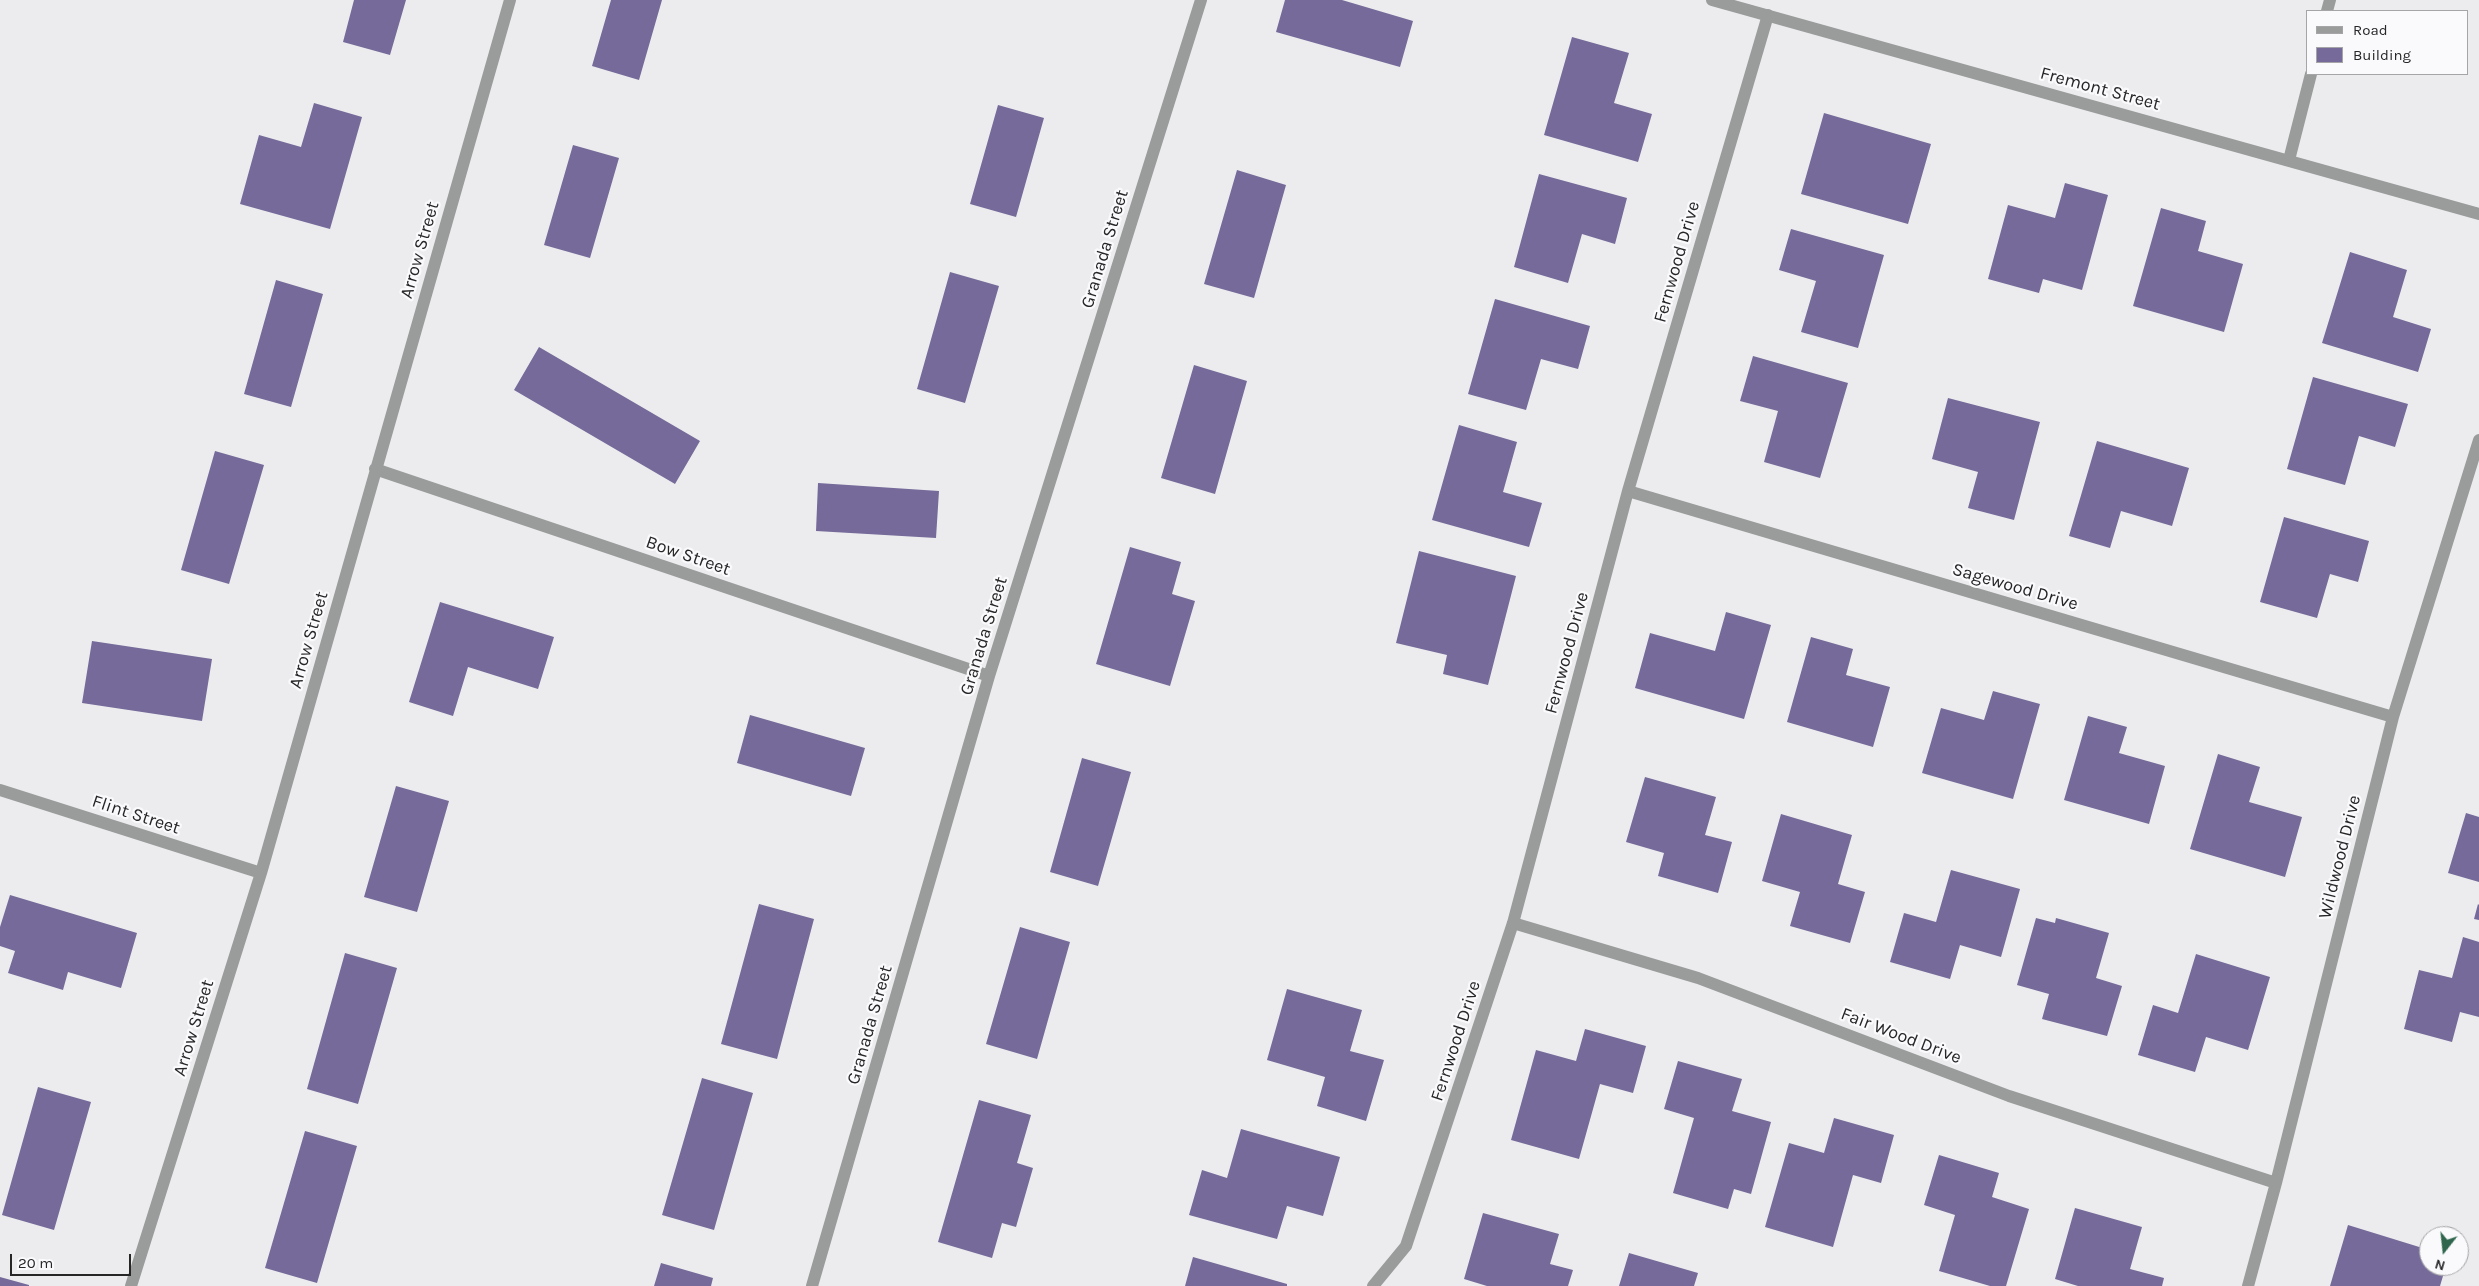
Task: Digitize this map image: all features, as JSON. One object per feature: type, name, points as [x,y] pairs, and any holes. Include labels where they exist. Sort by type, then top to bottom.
[{"type":"street","name":"Arrow Street","points":[[131,1286],[261,873],[510,0]]},
{"type":"street","name":"Granada Street","points":[[812,1286],[989,676],[1202,0]]},
{"type":"street","name":"Fremont Street","points":[[1712,0],[2479,214]]},
{"type":"street","name":"Fernwood Drive","points":[[1373,1286],[1406,1246],[1513,923],[1628,491],[1768,15]]},
{"type":"street","points":[[2289,160],[2311,75]]},
{"type":"street","name":"Wildwood Drive","points":[[2248,1286],[2276,1183],[2393,717],[2479,440]]},
{"type":"street","name":"Bow Street","points":[[375,469],[989,676]]},
{"type":"street","name":"Sagewood Drive","points":[[1628,491],[2393,717]]},
{"type":"street","name":"Flint Street","points":[[0,790],[261,873]]},
{"type":"street","name":"Fair Wood Drive","points":[[1513,923],[1698,978],[2009,1096],[2276,1183]]},
{"type":"building","points":[[354,0],[406,0],[390,55],[343,42]]},
{"type":"building","points":[[611,0],[662,0],[639,80],[592,66]]},
{"type":"building","points":[[1285,0],[1342,0],[1413,21],[1400,67],[1276,32]]},
{"type":"building","points":[[1572,37],[1629,53],[1614,103],[1652,114],[1638,162],[1544,135]]},
{"type":"building","points":[[314,103],[362,117],[330,229],[240,204],[259,135],[301,147]]},
{"type":"building","points":[[998,105],[1044,118],[1016,217],[970,204]]},
{"type":"building","points":[[1824,113],[1931,144],[1908,224],[1801,194]]},
{"type":"building","points":[[573,145],[619,158],[590,258],[544,245]]},
{"type":"building","points":[[1237,170],[1286,185],[1254,298],[1204,284]]},
{"type":"building","points":[[1539,174],[1627,198],[1615,244],[1582,234],[1568,283],[1514,267]]},
{"type":"building","points":[[2065,183],[2108,195],[2082,290],[2043,279],[2039,293],[1988,279],[2008,205],[2055,218]]},
{"type":"building","points":[[2161,208],[2206,221],[2198,251],[2243,264],[2224,332],[2133,306]]},
{"type":"building","points":[[1791,229],[1884,255],[1858,348],[1801,332],[1816,281],[1779,270]]},
{"type":"building","points":[[2350,252],[2407,270],[2393,317],[2431,329],[2418,372],[2322,343]]},
{"type":"building","points":[[950,272],[999,286],[965,403],[917,389]]},
{"type":"building","points":[[276,280],[323,294],[291,407],[244,394]]},
{"type":"building","points":[[1495,299],[1590,326],[1578,369],[1541,359],[1526,410],[1468,394]]},
{"type":"building","points":[[539,347],[700,441],[675,484],[514,390]]},
{"type":"building","points":[[1753,356],[1848,383],[1820,478],[1764,462],[1778,411],[1740,401]]},
{"type":"building","points":[[1194,365],[1247,381],[1215,494],[1161,478]]},
{"type":"building","points":[[2313,377],[2408,404],[2395,447],[2359,436],[2345,485],[2287,469]]},
{"type":"building","points":[[1948,398],[2040,422],[2014,520],[1968,508],[1978,472],[1932,459]]},
{"type":"building","points":[[1459,425],[1517,442],[1503,492],[1542,503],[1529,547],[1432,520]]},
{"type":"building","points":[[2097,441],[2189,468],[2172,526],[2121,511],[2110,548],[2069,536]]},
{"type":"building","points":[[215,451],[264,465],[229,584],[181,570]]},
{"type":"building","points":[[818,483],[939,491],[936,538],[816,531]]},
{"type":"building","points":[[2284,517],[2369,541],[2358,582],[2330,574],[2317,618],[2260,602]]},
{"type":"building","points":[[1130,547],[1181,562],[1172,594],[1195,601],[1170,686],[1096,664]]},
{"type":"building","points":[[1419,551],[1516,576],[1488,685],[1443,674],[1447,655],[1396,643]]},
{"type":"building","points":[[440,602],[554,637],[538,689],[468,667],[453,716],[409,702]]},
{"type":"building","points":[[1726,612],[1771,625],[1744,719],[1635,688],[1650,633],[1715,651]]},
{"type":"building","points":[[1811,637],[1853,649],[1846,675],[1890,687],[1873,747],[1787,722]]},
{"type":"building","points":[[92,641],[212,659],[202,721],[82,703]]},
{"type":"building","points":[[1993,691],[2040,704],[2013,799],[1922,773],[1941,708],[1984,720]]},
{"type":"building","points":[[750,715],[865,748],[851,796],[737,763]]},
{"type":"building","points":[[2088,716],[2127,727],[2119,753],[2165,766],[2149,824],[2064,800]]},
{"type":"building","points":[[2218,754],[2260,767],[2249,802],[2302,817],[2285,877],[2190,849]]},
{"type":"building","points":[[1082,758],[1131,772],[1098,886],[1050,872]]},
{"type":"building","points":[[1645,777],[1716,797],[1705,835],[1732,842],[1718,893],[1658,876],[1664,853],[1626,842]]},
{"type":"building","points":[[396,786],[449,801],[417,912],[364,897]]},
{"type":"building","points":[[2466,813],[2479,817],[2479,882],[2448,873]]},
{"type":"building","points":[[1781,814],[1852,835],[1838,884],[1865,892],[1850,943],[1790,926],[1800,892],[1762,881]]},
{"type":"building","points":[[1951,870],[2020,889],[2001,957],[1960,945],[1950,979],[1890,962],[1904,913],[1936,922]]},
{"type":"building","points":[[10,895],[137,933],[121,988],[68,972],[63,990],[8,973],[15,951],[0,946],[0,927]]},
{"type":"building","points":[[759,904],[814,919],[777,1059],[721,1044]]},
{"type":"building","points":[[2479,905],[2479,920],[2474,919]]},
{"type":"building","points":[[2036,918],[2055,923],[2056,918],[2109,933],[2096,978],[2122,986],[2107,1036],[2042,1019],[2049,994],[2017,985]]},
{"type":"building","points":[[1020,927],[1070,942],[1037,1059],[986,1044]]},
{"type":"building","points":[[2463,937],[2479,942],[2479,1017],[2460,1012],[2452,1042],[2404,1029],[2419,970],[2452,978]]},
{"type":"building","points":[[345,953],[397,968],[358,1104],[307,1089]]},
{"type":"building","points":[[2196,954],[2270,977],[2248,1050],[2206,1037],[2195,1072],[2138,1055],[2153,1005],[2178,1013]]},
{"type":"building","points":[[1287,989],[1362,1010],[1350,1051],[1384,1060],[1366,1121],[1317,1106],[1325,1077],[1267,1060]]},
{"type":"building","points":[[1585,1029],[1646,1046],[1633,1093],[1600,1084],[1579,1159],[1511,1140],[1536,1050],[1576,1061]]},
{"type":"building","points":[[1678,1061],[1742,1079],[1732,1111],[1771,1122],[1751,1194],[1734,1189],[1728,1209],[1673,1193],[1694,1118],[1664,1109]]},
{"type":"building","points":[[702,1078],[753,1093],[714,1230],[662,1215]]},
{"type":"building","points":[[38,1087],[91,1102],[54,1230],[2,1215]]},
{"type":"building","points":[[979,1100],[1031,1115],[1017,1163],[1033,1168],[1016,1227],[1002,1223],[992,1258],[938,1242]]},
{"type":"building","points":[[1834,1118],[1894,1135],[1881,1183],[1853,1175],[1833,1247],[1765,1227],[1789,1143],[1824,1153]]},
{"type":"building","points":[[1241,1129],[1340,1157],[1323,1216],[1287,1206],[1277,1239],[1189,1215],[1202,1170],[1227,1178]]},
{"type":"building","points":[[305,1131],[357,1146],[317,1283],[265,1268]]},
{"type":"building","points":[[1939,1155],[1999,1173],[1992,1197],[2029,1209],[2006,1286],[1990,1286],[1939,1271],[1955,1215],[1924,1205]]},
{"type":"building","points":[[2075,1208],[2142,1227],[2130,1269],[2164,1278],[2162,1286],[2078,1286],[2055,1279]]},
{"type":"building","points":[[1483,1213],[1559,1234],[1550,1264],[1573,1270],[1568,1286],[1487,1286],[1464,1279]]},
{"type":"building","points":[[2348,1225],[2419,1247],[2419,1276],[2443,1276],[2440,1286],[2330,1286]]},
{"type":"building","points":[[1629,1253],[1698,1273],[1694,1286],[1619,1286]]},
{"type":"building","points":[[1193,1257],[1287,1284],[1287,1286],[1185,1286]]},
{"type":"building","points":[[661,1263],[713,1278],[711,1286],[654,1286]]},
{"type":"building","points":[[0,1277],[29,1285],[29,1286],[0,1286]]}]
